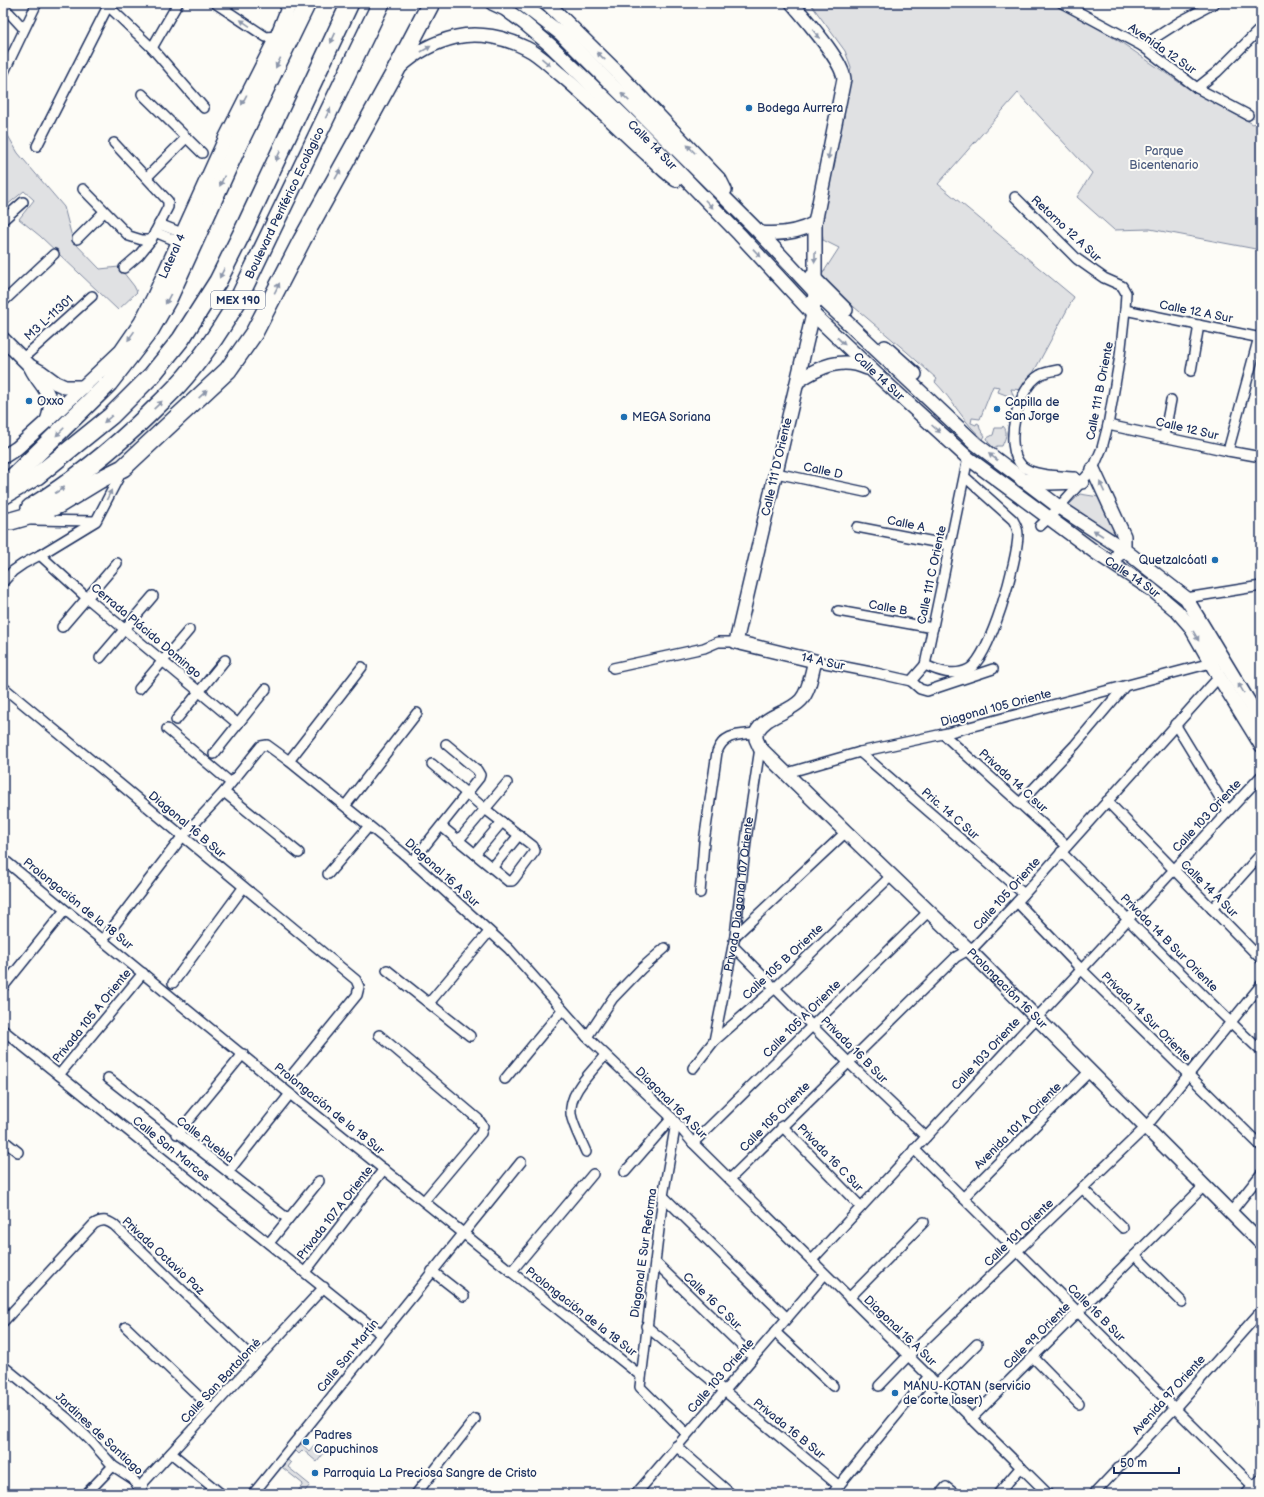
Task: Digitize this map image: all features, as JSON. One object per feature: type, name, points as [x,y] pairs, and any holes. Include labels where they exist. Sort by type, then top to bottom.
[{"type":"highway","points":[[3,487],[108,383],[150,330],[169,298],[232,140],[283,38],[307,3]]},
{"type":"highway","name":"Boulevard Periférico Ecológico","points":[[3,496],[37,476],[111,416],[152,375],[180,339],[222,274],[350,3]]},
{"type":"highway","name":"Boulevard Periférico Ecológico","points":[[7,523],[64,486],[99,460],[179,385],[218,333],[237,302],[381,3]]},
{"type":"highway","points":[[7,523],[40,513],[58,505],[99,480],[123,468],[228,370],[254,333],[302,240],[395,72],[430,3]]},
{"type":"main road","name":"Calle 14 Sur","points":[[492,3],[505,9],[550,45],[643,135],[813,314],[968,458],[1045,522],[1151,589],[1177,611],[1190,626],[1219,677],[1261,745]]},
{"type":"main road","name":"Calle 14 Sur","points":[[520,3],[560,33],[653,124],[763,236],[815,292],[976,444],[1058,507],[1122,549],[1186,598],[1261,722]]},
{"type":"main road","points":[[547,3],[616,71],[720,180],[726,190],[730,203]]},
{"type":"main road","name":"Calle 111 D Oriente","points":[[736,642],[813,314],[815,292],[815,223],[843,87],[843,74],[838,62],[792,3]]},
{"type":"main road","points":[[283,38],[288,9]]},
{"type":"main road","points":[[395,72],[409,58],[432,45],[450,39],[481,35],[518,44],[536,54],[573,85],[671,177],[696,191]]},
{"type":"main road","name":"Lateral 4","points":[[3,457],[17,448],[47,422],[121,351],[134,332],[153,298],[180,237],[232,140]]},
{"type":"main road","points":[[763,236],[789,233],[806,228],[815,223]]},
{"type":"main road","points":[[763,236],[786,252],[934,394],[945,406],[951,421]]},
{"type":"main road","points":[[3,339],[26,362],[41,372],[52,387],[51,405],[47,422]]},
{"type":"main road","points":[[798,381],[817,369],[838,363],[860,365],[874,372]]},
{"type":"main road","points":[[52,387],[84,388]]},
{"type":"main road","points":[[1022,480],[1049,483],[1087,476],[1124,536],[1125,540],[1122,549],[1112,563]]},
{"type":"main road","name":"14 A Sur","points":[[736,642],[815,661]]},
{"type":"main road","points":[[760,748],[756,739],[756,733],[762,725],[774,715],[796,704],[801,699],[807,689],[815,661]]},
{"type":"main road","name":"Prolongación 16 Sur","points":[[760,748],[969,950],[1261,1243]]},
{"type":"street","points":[[3,74],[37,3]]},
{"type":"street","points":[[152,48],[178,3]]},
{"type":"street","points":[[216,3],[266,37],[283,38]]},
{"type":"street","name":"Avenida 12 Sur","points":[[1062,3],[1142,46],[1197,88],[1248,115]]},
{"type":"street","points":[[1142,46],[1181,21],[1214,3]]},
{"type":"street","points":[[37,146],[107,5],[152,48],[204,108]]},
{"type":"street","points":[[3,6],[24,29]]},
{"type":"street","points":[[1197,88],[1217,72],[1261,28]]},
{"type":"street","points":[[142,94],[202,153]]},
{"type":"street","points":[[147,177],[186,138]]},
{"type":"street","points":[[114,143],[168,201],[168,207],[155,232],[139,255],[124,268]]},
{"type":"street","points":[[83,189],[129,236],[142,240],[155,232],[180,237]]},
{"type":"street","name":"Retorno 12 A Sur","points":[[1015,197],[1077,259],[1104,278],[1122,286],[1126,293],[1125,310]]},
{"type":"street","points":[[3,220],[23,202]]},
{"type":"street","points":[[77,239],[104,212]]},
{"type":"street","points":[[3,302],[54,254]]},
{"type":"street","name":"M3 L-11301","points":[[26,362],[92,296]]},
{"type":"street","name":"Calle 12 A Sur","points":[[1125,310],[1260,337]]},
{"type":"street","name":"Calle 111 B Oriente","points":[[1045,522],[1087,476],[1102,448],[1108,425],[1120,356],[1125,310]]},
{"type":"street","points":[[1191,372],[1199,325]]},
{"type":"street","points":[[1228,451],[1260,337]]},
{"type":"street","points":[[1058,370],[1040,375],[1028,386],[1023,395],[1013,425],[1012,435],[1015,453],[1022,465],[1036,472],[1045,474],[1087,476]]},
{"type":"street","points":[[1164,436],[1171,400]]},
{"type":"street","name":"Calle 12 Sur","points":[[1108,425],[1261,457]]},
{"type":"street","name":"Calle 111 C Oriente","points":[[911,682],[925,665],[968,458]]},
{"type":"street","points":[[3,582],[12,570],[96,522],[123,468]]},
{"type":"street","name":"Calle D","points":[[776,473],[865,492]]},
{"type":"street","points":[[925,665],[939,671],[954,673],[962,672],[969,669],[980,658],[992,633],[1002,606],[1016,549],[1018,534],[1017,527],[1013,520],[965,477]]},
{"type":"street","points":[[7,523],[96,522]]},
{"type":"street","name":"Calle A","points":[[857,527],[950,545]]},
{"type":"street","name":"Cerrada Plácido Domingo","points":[[40,555],[124,630],[238,724]]},
{"type":"street","points":[[62,627],[117,563]]},
{"type":"street","points":[[1186,598],[1261,586]]},
{"type":"street","points":[[100,658],[153,596]]},
{"type":"street","name":"Calle B","points":[[838,611],[933,628]]},
{"type":"street","points":[[139,689],[189,630]]},
{"type":"street","points":[[613,668],[704,648],[718,642],[736,642]]},
{"type":"street","points":[[176,720],[200,692],[224,660]]},
{"type":"street","name":"14 A Sur","points":[[815,661],[876,673],[911,682]]},
{"type":"street","name":"Diagonal 105 Oriente","points":[[787,773],[860,752],[943,734],[1211,663]]},
{"type":"street","points":[[289,761],[362,667]]},
{"type":"street","points":[[911,682],[920,689],[927,691],[993,669]]},
{"type":"street","name":"Calle 105 Oriente","points":[[730,1179],[782,1126],[956,957],[978,943],[1017,902],[1175,724],[1219,677]]},
{"type":"street","points":[[1019,804],[1074,745],[1125,686]]},
{"type":"street","name":"Diagonal 16 B Sur","points":[[3,687],[243,888],[356,980],[359,987],[357,995],[291,1076]]},
{"type":"street","points":[[214,754],[266,689]]},
{"type":"street","points":[[345,806],[417,713]]},
{"type":"street","points":[[1175,724],[1228,811]]},
{"type":"street","points":[[103,940],[182,837],[231,783],[167,729]]},
{"type":"street","points":[[700,893],[704,842],[717,752],[721,742],[727,737],[756,733]]},
{"type":"street","name":"Privada 14 C sur","points":[[943,734],[1019,804],[1064,849]]},
{"type":"street","points":[[412,862],[479,778],[479,773],[446,744]]},
{"type":"street","name":"Diagonal 16 A Sur","points":[[231,783],[261,746],[269,746],[405,855],[509,949],[562,1010],[605,1056],[674,1121],[693,1143],[1048,1494]]},
{"type":"street","name":"Privada Diagonal 107 Oriente","points":[[714,1040],[735,936],[747,833],[760,748]]},
{"type":"street","name":"Pric. 14 C Sur","points":[[860,752],[1024,894]]},
{"type":"street","points":[[432,764],[485,809],[519,835],[535,850],[533,855],[514,879],[512,881],[508,881],[441,826]]},
{"type":"street","name":"Calle 103 Oriente","points":[[812,1260],[1261,776]]},
{"type":"street","points":[[458,841],[507,784]]},
{"type":"street","points":[[224,792],[299,853]]},
{"type":"street","name":"Calle 14 A Sur","points":[[1107,802],[1261,959]]},
{"type":"street","points":[[475,854],[502,822]]},
{"type":"street","points":[[328,874],[369,826]]},
{"type":"street","points":[[735,936],[846,832]]},
{"type":"street","points":[[492,868],[519,835]]},
{"type":"street","name":"Privada 14 B Sur Oriente","points":[[1064,849],[1128,918],[1230,1022],[1261,1051]]},
{"type":"street","points":[[1212,909],[1261,854]]},
{"type":"street","name":"Prolongación de la 18 Sur","points":[[3,859],[290,1094],[641,1376]]},
{"type":"street","name":"Calle 105 B Oriente","points":[[693,1068],[714,1040],[775,988],[891,876]]},
{"type":"street","points":[[173,983],[243,888]]},
{"type":"street","name":"Privada 14 Sur Oriente","points":[[1017,902],[1081,969],[1261,1146]]},
{"type":"street","points":[[3,987],[65,910]]},
{"type":"street","name":"Calle 105 A Oriente","points":[[693,1143],[928,912]]},
{"type":"street","points":[[429,1003],[489,932]]},
{"type":"street","name":"Privada 16 B Sur","points":[[733,946],[848,1062],[926,1137]]},
{"type":"street","points":[[587,1037],[613,998],[641,968],[665,948]]},
{"type":"street","points":[[387,970],[470,1036]]},
{"type":"street","name":"Privada 105 A Oriente","points":[[59,1075],[143,973]]},
{"type":"street","name":"Calle 101 Oriente","points":[[879,1386],[908,1356],[1146,1127],[1261,985]]},
{"type":"street","points":[[505,1079],[562,1010]]},
{"type":"street","name":"Calle San Marcos","points":[[3,1030],[382,1334]]},
{"type":"street","points":[[379,1034],[478,1119],[483,1126],[481,1133],[424,1201]]},
{"type":"street","points":[[178,1134],[243,1054]]},
{"type":"street","points":[[586,1152],[572,1115],[572,1104],[580,1087],[605,1056]]},
{"type":"street","name":"Avenida 101 A Oriente","points":[[963,1198],[1090,1071]]},
{"type":"street","name":"Calle Puebla","points":[[108,1078],[288,1219]]},
{"type":"street","points":[[228,1172],[290,1094]]},
{"type":"street","points":[[626,1172],[674,1121]]},
{"type":"street","name":"Diagonal E Sur Reforma","points":[[674,1121],[646,1326],[640,1387],[687,1434]]},
{"type":"street","name":"Privada 16 C Sur","points":[[782,1126],[861,1207]]},
{"type":"street","points":[[3,1140],[18,1152]]},
{"type":"street","name":"Calle 16 B Sur","points":[[914,1149],[1261,1494]]},
{"type":"street","name":"Calle San Martín","points":[[253,1494],[462,1233],[521,1162]]},
{"type":"street","name":"Privada 107 A Oriente","points":[[305,1272],[384,1169]]},
{"type":"street","points":[[511,1272],[593,1174]]},
{"type":"street","points":[[1230,1212],[1261,1174]]},
{"type":"street","points":[[268,1243],[319,1181]]},
{"type":"street","name":"Calle 99 Oriente","points":[[971,1419],[1204,1186]]},
{"type":"street","points":[[1082,1188],[1123,1228]]},
{"type":"street","points":[[663,1196],[787,1318]]},
{"type":"street","name":"Privada Octavio Paz","points":[[3,1322],[94,1224],[98,1221],[106,1221],[114,1226],[256,1361]]},
{"type":"street","points":[[849,1298],[924,1222]]},
{"type":"street","points":[[1135,1255],[1182,1302]]},
{"type":"street","name":"Calle 16 C Sur","points":[[655,1262],[753,1357]]},
{"type":"street","points":[[432,1271],[464,1296]]},
{"type":"street","name":"Calle 103 Oriente","points":[[636,1494],[825,1274]]},
{"type":"street","name":"Calle San Bartolomé","points":[[141,1493],[144,1482],[324,1287]]},
{"type":"street","name":"Avenida 97 Oriente","points":[[1094,1494],[1175,1408],[1261,1311]]},
{"type":"street","name":"Privada 16 B Sur","points":[[646,1326],[839,1486]]},
{"type":"street","points":[[126,1327],[212,1409]]},
{"type":"street","points":[[775,1332],[833,1386]]},
{"type":"street","points":[[937,1384],[977,1344]]},
{"type":"street","points":[[1033,1357],[1080,1404]]},
{"type":"street","name":"Jardines de Santiago","points":[[3,1366],[66,1418],[90,1440],[113,1466],[133,1479],[141,1493]]},
{"type":"street","points":[[832,1494],[929,1376]]},
{"type":"street","points":[[416,1494],[476,1419]]},
{"type":"street","points":[[676,1446],[731,1494]]},
{"type":"street","points":[[171,1453],[222,1494]]},
{"type":"street","points":[[86,1494],[113,1466]]},
{"type":"street","points":[[998,1494],[1021,1467]]},
{"type":"street","points":[[1246,1494],[1261,1479]]},
{"type":"street","points":[[940,1494],[946,1487],[955,1494]]},
{"type":"green space","name":"Parque Bicentenario","points":[[810,3],[1057,3],[1122,43],[1186,87],[1253,124],[1261,120],[1261,250],[1150,229],[1114,230],[1077,197],[1092,173],[1018,93],[938,184],[1074,297],[1024,390],[1011,389],[1014,398],[998,392],[1000,387],[993,386],[980,419],[972,418],[971,423],[976,425],[977,423],[979,424],[980,429],[985,436],[983,439],[970,426],[935,382],[937,379],[827,284],[821,276],[839,248],[823,240],[821,216],[851,67],[845,51]]},
{"type":"green space","points":[[3,127],[18,153],[64,207],[73,241],[100,269],[119,267],[134,286],[137,292],[118,310],[40,236],[19,219],[34,200],[24,191],[6,206],[3,203]]},
{"type":"green space","points":[[1003,426],[1006,431],[1006,436],[1002,446],[997,446],[994,448],[988,442],[987,438],[993,435],[995,428],[1002,428]]},
{"type":"green space","points":[[1080,494],[1099,497],[1121,542],[1068,506]]},
{"type":"green space","points":[[297,1440],[309,1451],[314,1445],[324,1453],[317,1462],[303,1450],[299,1454],[291,1446]]},
{"type":"green space","points":[[284,1457],[291,1463],[288,1467],[310,1485],[305,1491],[308,1494],[302,1494],[298,1491],[303,1484],[278,1464]]},
{"type":"place","name":"Bodega Aurrera","points":[[749,108]]},
{"type":"place","name":"Oxxo","points":[[29,401]]},
{"type":"place","name":"Capilla de San Jorge","points":[[997,409]]},
{"type":"place","name":"MEGA Soriana","points":[[624,417]]},
{"type":"place","name":"Quetzalcóatl","points":[[1215,560]]},
{"type":"place","name":"MANU-KOTAN (servicio de corte laser)","points":[[895,1393]]},
{"type":"place","name":"Padres Capuchinos","points":[[306,1442]]},
{"type":"place","name":"Parroquia La Preciosa Sangre de Cristo","points":[[315,1473]]}]
